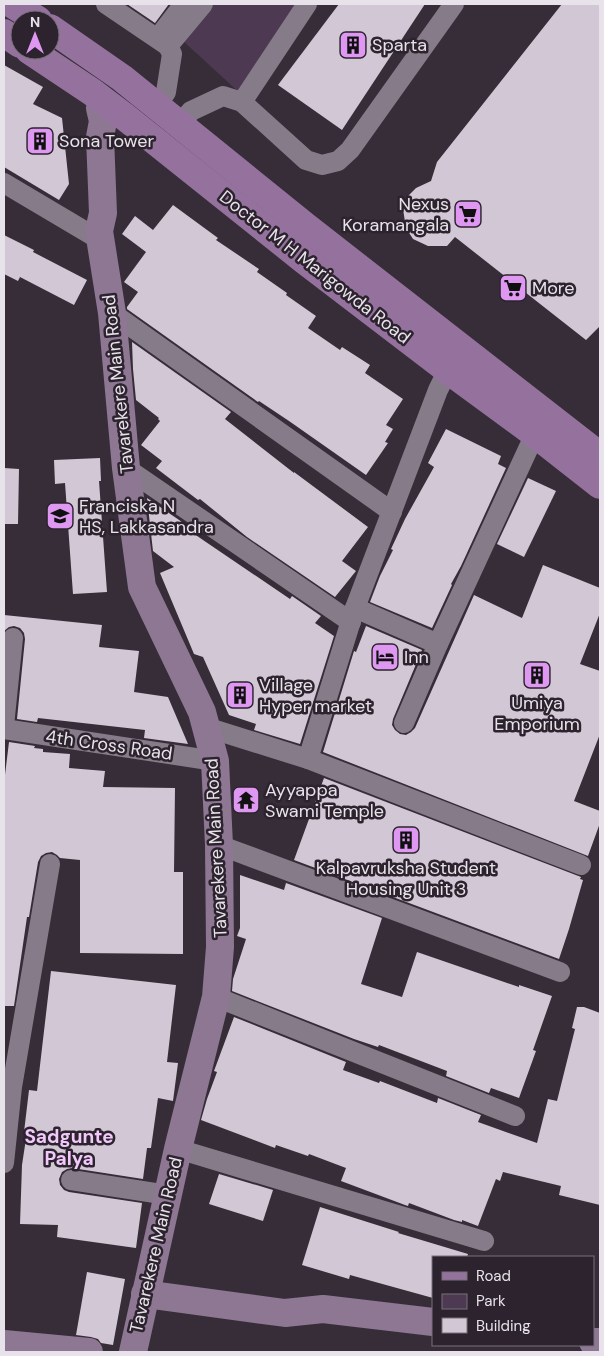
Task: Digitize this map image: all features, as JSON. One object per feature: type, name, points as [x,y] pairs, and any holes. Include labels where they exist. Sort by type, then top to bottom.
[{"type":"main road","name":"Doctor M H Marigowda Road","points":[[60,35],[157,105],[312,231],[600,456]]},
{"type":"main road","name":"Doctor M H Marigowda Road","points":[[41,60],[600,485]]},
{"type":"main road","points":[[102,105],[122,78]]},
{"type":"main road","name":"Tavarekere Main Road","points":[[102,105],[103,120],[100,138],[104,213],[99,235],[112,313],[126,468],[142,588],[202,712],[215,761],[220,845],[220,947],[216,997],[178,1149],[133,1352]]},
{"type":"main road","points":[[148,1286],[285,1313],[323,1309],[432,1322]]},
{"type":"main road","points":[[4,1344],[89,1352]]},
{"type":"street","points":[[106,4],[163,43],[172,54],[166,92],[157,105]]},
{"type":"street","points":[[163,43],[184,4]]},
{"type":"street","points":[[163,43],[203,4]]},
{"type":"street","points":[[237,100],[306,4]]},
{"type":"street","points":[[180,124],[191,111],[223,96],[237,100],[306,160],[322,165],[338,161],[350,150],[454,4]]},
{"type":"street","points":[[237,100],[278,28]]},
{"type":"street","points":[[4,184],[99,235]]},
{"type":"street","points":[[112,313],[392,512]]},
{"type":"street","points":[[308,759],[353,615],[438,390],[448,370]]},
{"type":"street","points":[[404,723],[438,644],[535,434]]},
{"type":"street","points":[[126,468],[353,615],[438,644]]},
{"type":"street","points":[[4,728],[14,638]]},
{"type":"street","points":[[206,727],[308,759],[581,865]]},
{"type":"street","name":"4th Cross Road","points":[[4,728],[215,761]]},
{"type":"street","points":[[220,845],[560,972]]},
{"type":"street","points":[[4,1163],[12,1087],[50,864]]},
{"type":"street","points":[[216,997],[514,1116]]},
{"type":"street","points":[[178,1149],[484,1241]]},
{"type":"street","points":[[71,1180],[168,1195]]},
{"type":"green space","points":[[208,4],[300,4],[242,95],[182,40]]},
{"type":"building","points":[[127,4],[169,4],[155,23]]},
{"type":"building","name":"Sparta","points":[[339,4],[425,4],[342,130],[278,85]]},
{"type":"building","points":[[562,4],[600,4],[600,326],[586,340],[455,237],[447,246],[428,246],[413,239],[406,228],[403,209],[409,195],[416,188],[431,181],[437,162]]},
{"type":"building","name":"Sona Tower","points":[[4,65],[43,87],[33,104],[62,118],[69,184],[59,200],[4,167]]},
{"type":"building","points":[[173,205],[218,238],[216,240],[259,269],[257,272],[316,316],[308,328],[340,350],[342,347],[370,365],[365,373],[403,399],[386,425],[393,429],[385,442],[388,443],[366,475],[289,421],[258,402],[127,309],[138,292],[124,282],[146,252],[122,234],[135,216],[153,230]]},
{"type":"building","points":[[4,235],[87,280],[74,305],[20,277],[18,281],[4,274]]},
{"type":"building","points":[[132,342],[231,412],[225,419],[294,473],[368,527],[342,561],[356,571],[335,597],[247,537],[200,499],[198,500],[156,468],[162,461],[141,445],[160,421],[159,418],[136,400]]},
{"type":"building","points":[[446,429],[501,456],[498,464],[506,468],[432,628],[370,602],[405,519],[434,467],[428,463]]},
{"type":"building","points":[[100,458],[101,481],[99,481],[107,592],[73,594],[65,483],[55,484],[54,460]]},
{"type":"building","points":[[4,468],[19,469],[18,524],[4,524]]},
{"type":"building","points":[[528,478],[556,491],[524,557],[497,544]]},
{"type":"building","points":[[147,498],[182,522],[180,524],[290,599],[292,596],[321,616],[315,623],[334,636],[300,744],[254,730],[256,724],[229,715],[203,657],[194,654],[160,573],[174,567],[153,551]]},
{"type":"building","points":[[543,565],[600,588],[600,613],[580,664],[600,671],[600,734],[574,801],[600,811],[600,823],[588,856],[323,752],[354,651],[356,652],[366,626],[422,650],[393,719],[392,725],[395,730],[400,734],[406,735],[415,728],[474,595],[522,618]]},
{"type":"building","points":[[4,615],[102,625],[99,647],[139,651],[134,692],[168,697],[188,744],[144,738],[145,730],[38,718],[37,722],[17,719],[25,639],[24,633],[20,628],[14,626],[4,631]]},
{"type":"building","points":[[9,742],[35,746],[34,748],[43,749],[43,752],[70,754],[69,768],[105,771],[103,787],[175,788],[174,872],[183,872],[183,954],[80,953],[80,860],[60,858],[52,852],[46,853],[41,856],[38,862],[29,917],[27,917],[14,1006],[4,1006],[4,783]]},
{"type":"building","points":[[324,778],[581,877],[580,879],[583,880],[559,959],[294,860]]},
{"type":"building","points":[[240,875],[284,890],[286,883],[382,918],[361,984],[402,997],[417,952],[519,987],[519,985],[552,996],[533,1050],[536,1051],[519,1098],[491,1088],[489,1093],[446,1076],[447,1071],[379,1045],[378,1047],[354,1039],[232,991],[233,979],[246,939],[237,936],[240,928]]},
{"type":"building","points":[[51,971],[176,985],[167,1062],[178,1063],[173,1101],[158,1098],[151,1148],[147,1148],[143,1179],[72,1168],[62,1172],[59,1179],[60,1185],[69,1192],[142,1203],[136,1248],[57,1237],[58,1225],[20,1224],[22,1165],[27,1132],[24,1132],[29,1090],[37,1091]]},
{"type":"building","points":[[577,1007],[584,1007],[600,1013],[600,1205],[559,1195],[561,1186],[503,1172],[500,1181],[496,1179],[478,1226],[462,1220],[462,1222],[454,1220],[409,1203],[408,1206],[341,1181],[346,1168],[309,1154],[308,1156],[276,1145],[275,1148],[201,1120],[217,1072],[214,1071],[234,1017],[346,1062],[343,1070],[379,1083],[380,1081],[437,1103],[438,1098],[481,1115],[478,1122],[537,1143],[548,1099],[557,1101],[575,1029],[572,1028]]},
{"type":"building","points":[[219,1174],[273,1190],[263,1221],[209,1204]]},
{"type":"building","points":[[320,1207],[468,1254],[467,1256],[432,1256],[432,1298],[350,1275],[349,1279],[302,1265]]},
{"type":"building","points":[[87,1272],[125,1279],[113,1345],[101,1343],[98,1339],[91,1337],[76,1335]]},
{"type":"place","name":"Sparta","points":[[353,45]]},
{"type":"place","name":"Sona Tower","points":[[40,141]]},
{"type":"place","name":"Nexus Koramangala","points":[[468,214]]},
{"type":"place","name":"More","points":[[513,288]]},
{"type":"place","name":"Franciska N HS, Lakkasandra","points":[[60,516]]},
{"type":"place","name":"Inn","points":[[385,657]]},
{"type":"place","name":"Umiya Emporium","points":[[537,675]]},
{"type":"place","name":"Village Hyper market","points":[[240,695]]},
{"type":"place","name":"Ayyappa Swami Temple","points":[[246,800]]},
{"type":"place","name":"Kalpavruksha Student Housing Unit 3","points":[[406,840]]},
{"type":"district","name":"Sadgunte Palya","points":[[69,1147]]}]
